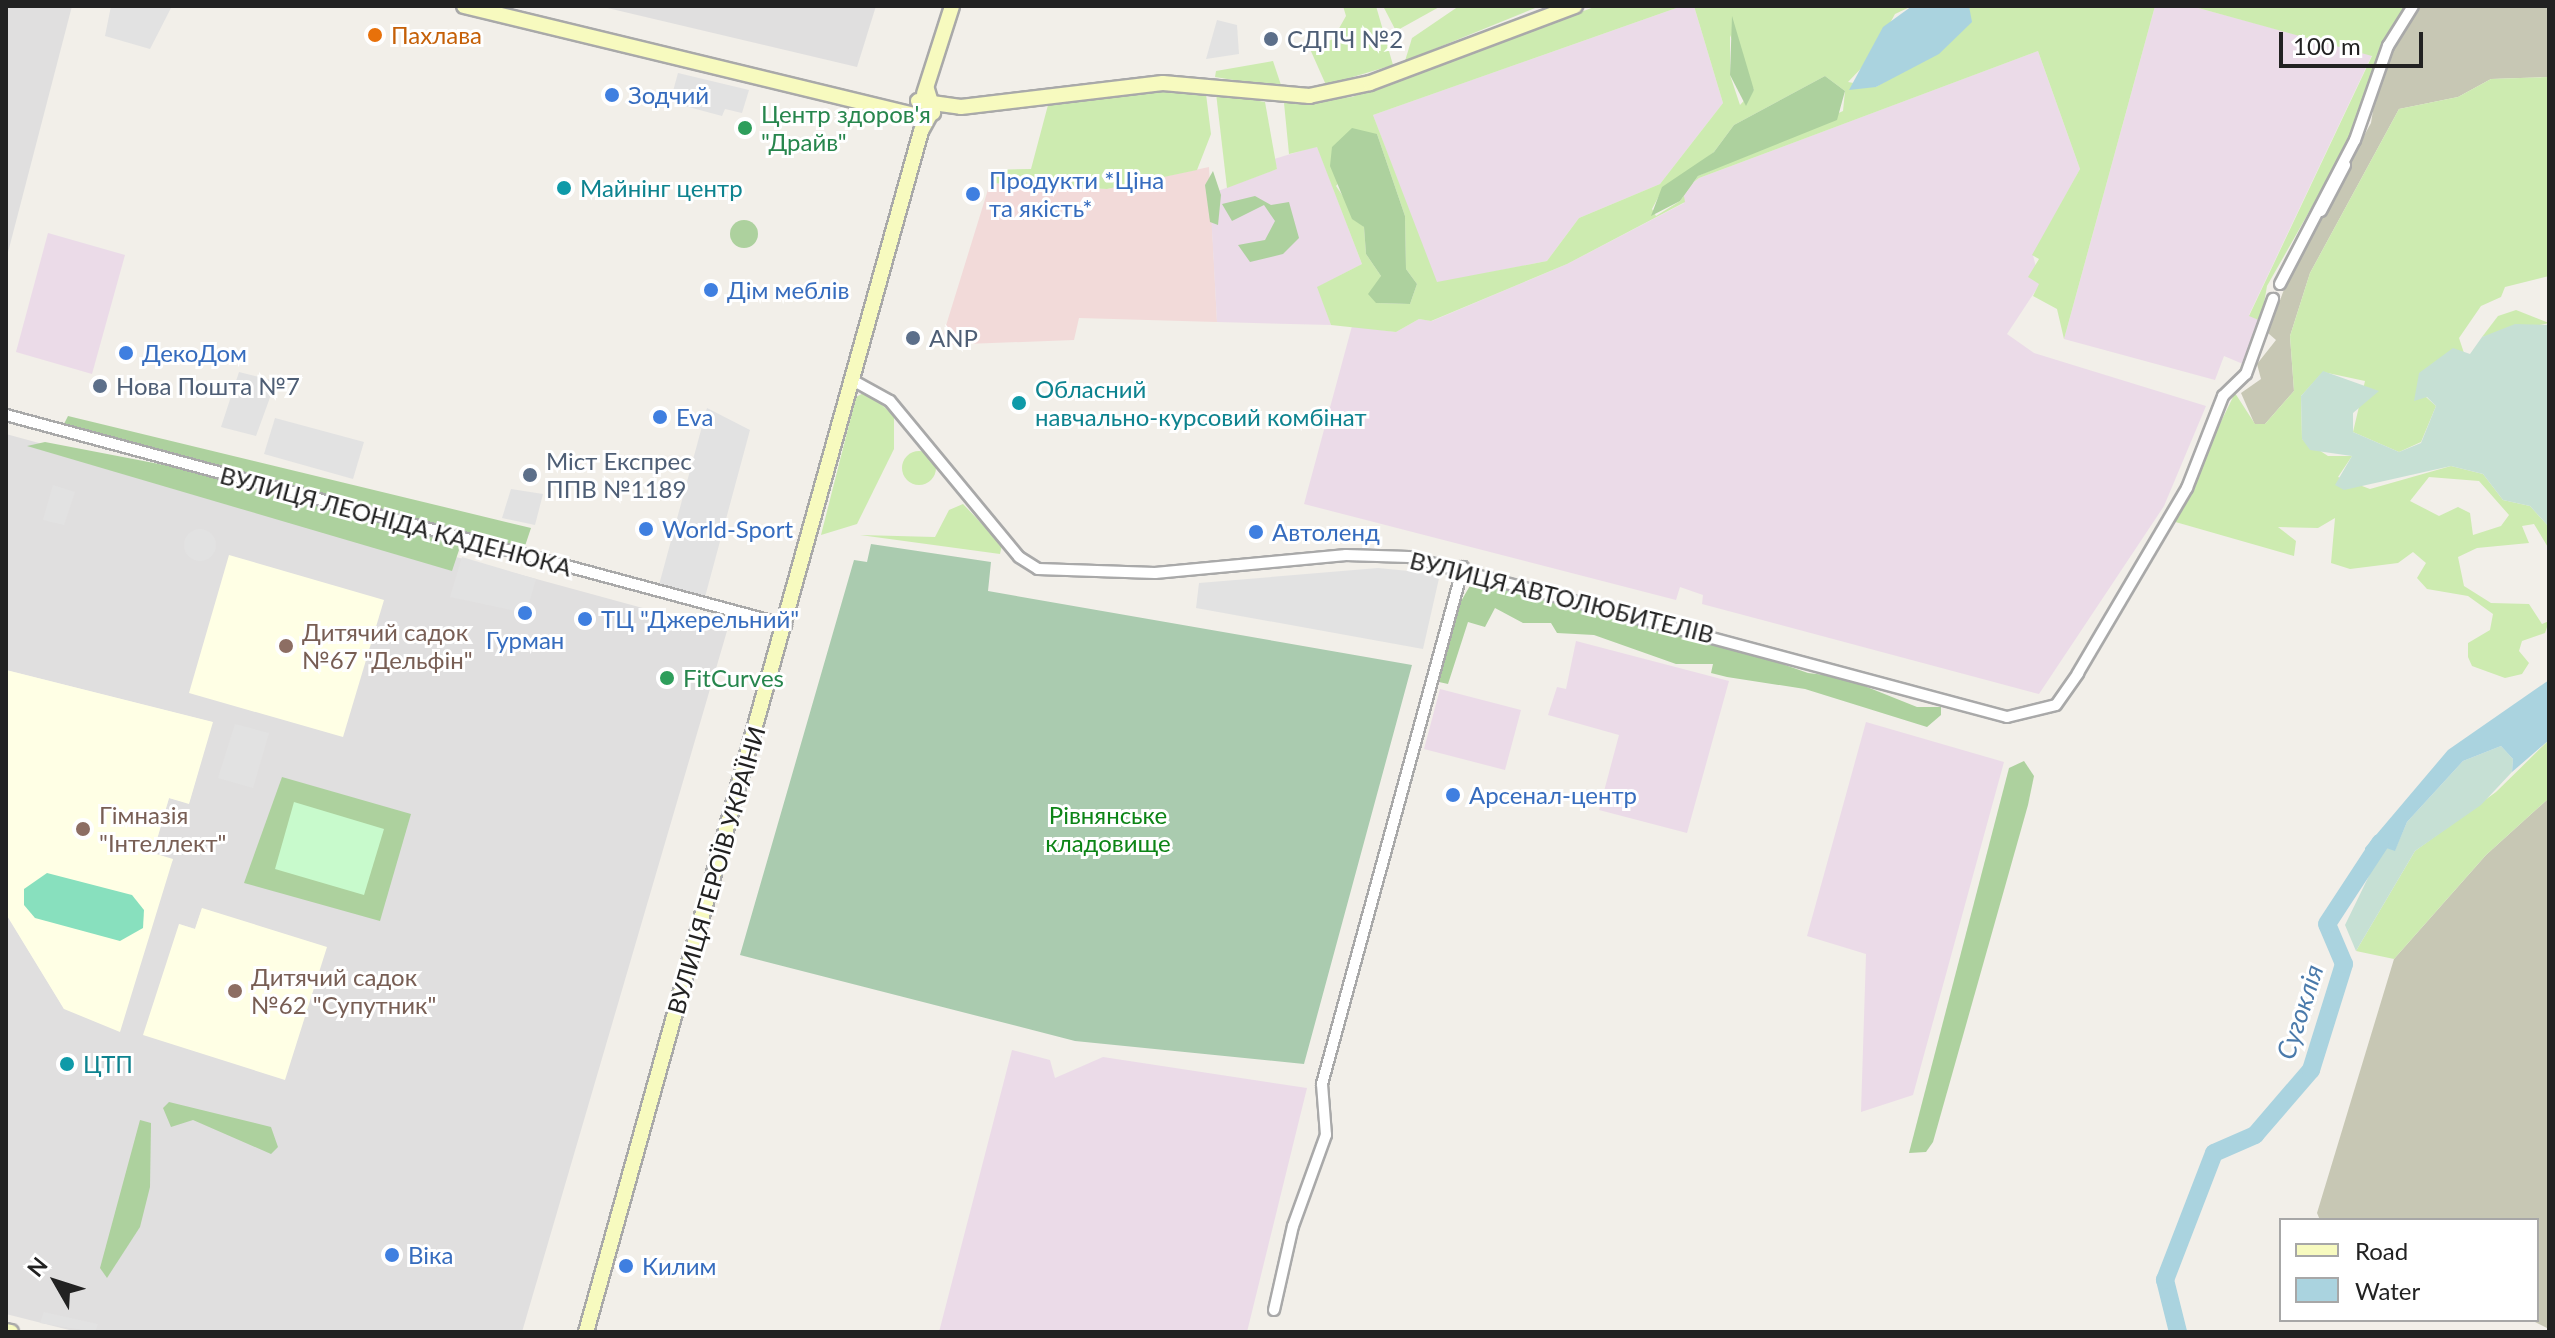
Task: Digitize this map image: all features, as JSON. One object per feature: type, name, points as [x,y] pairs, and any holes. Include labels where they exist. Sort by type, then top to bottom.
[{"type":"main road","points":[[464,6],[925,106],[1163,83],[1309,96],[1345,91],[1575,6]]},
{"type":"main road","name":"ВУЛИЦЯ ГЕРОЇВ УКРАЇНИ","points":[[586,1332],[854,381],[952,6]]},
{"type":"street","points":[[2280,284],[2355,140],[2375,73],[2413,6]]},
{"type":"street","name":"ВУЛИЦЯ АВТОЛЮБИТЕЛІВ","points":[[854,381],[890,401],[1019,557],[1038,569],[1155,573],[1346,555],[1463,567],[2007,717],[2056,705],[2078,673],[2187,488],[2223,396],[2246,374],[2273,299]]},
{"type":"street","name":"ВУЛИЦЯ ЛЕОНІДА КАДЕНЮКА","points":[[6,415],[786,625]]},
{"type":"street","points":[[1274,1310],[1293,1226],[1326,1135],[1322,1084],[1463,567]]},
{"type":"shaded area","points":[[6,6],[72,6],[6,260]]},
{"type":"shaded area","points":[[111,6],[172,6],[150,49],[105,36]]},
{"type":"shaded area","points":[[599,6],[876,6],[857,67]]},
{"type":"shaded area","points":[[1682,6],[1694,6],[1723,103],[1660,184],[1579,218],[1547,261],[1436,283],[1373,115]]},
{"type":"shaded area","points":[[2155,6],[2191,6],[2372,55],[2249,315],[2261,321],[2243,364],[2224,356],[2215,380],[2064,339]]},
{"type":"shaded area","points":[[2418,6],[2549,6],[2549,77],[2491,79],[2458,97],[2399,109],[2310,273],[2290,336],[2294,391],[2265,424],[2255,425],[2241,393],[2261,379],[2257,364],[2276,340],[2268,333],[2294,262],[2371,123],[2379,73]]},
{"type":"shaded area","points":[[1217,20],[1237,25],[1239,54],[1206,59]]},
{"type":"shaded area","points":[[2038,51],[2080,169],[2033,255],[2040,284],[2007,334],[2034,353],[2206,406],[2164,506],[2039,694],[1702,604],[1703,595],[1680,587],[1676,600],[1304,504],[1352,326],[1396,332],[1419,319],[1432,321],[1567,264],[1684,203],[1683,190],[1699,178]]},
{"type":"shaded area","points":[[678,73],[749,90],[742,113],[725,109],[722,116],[670,102]]},
{"type":"shaded area","points":[[1317,146],[1362,264],[1318,287],[1331,325],[1217,322],[1210,194],[1277,169],[1274,159]]},
{"type":"shaded area","points":[[1209,167],[1217,322],[1079,318],[1074,340],[940,345],[990,183],[1107,189]]},
{"type":"shaded area","points":[[48,233],[125,255],[92,374],[16,352]]},
{"type":"shaded area","points":[[2515,324],[2549,325],[2549,527],[2530,506],[2503,500],[2483,474],[2451,466],[2344,490],[2335,485],[2352,456],[2310,450],[2302,439],[2301,396],[2323,371],[2379,391],[2353,413],[2353,432],[2399,452],[2421,443],[2436,406],[2427,397],[2414,401],[2419,373],[2453,348],[2470,354],[2482,337]]},
{"type":"shaded area","points":[[239,372],[276,381],[256,436],[221,427]]},
{"type":"shaded area","points":[[707,408],[750,430],[705,597],[659,585]]},
{"type":"shaded area","points":[[275,418],[364,442],[353,479],[264,454]]},
{"type":"shaded area","points":[[6,434],[727,631],[522,1332],[77,1332],[6,1314],[6,914],[64,1009],[173,860],[153,853],[169,798],[189,803],[212,722],[6,670]],"holes":[[[202,908],[285,1079],[179,924],[195,929]]]},
{"type":"shaded area","points":[[53,485],[75,492],[64,525],[43,520]]},
{"type":"shaded area","points":[[511,489],[543,494],[535,525],[502,518]]},
{"type":"shaded area","points":[[200,529],[211,534],[216,545],[211,556],[200,561],[189,556],[184,545],[189,534]]},
{"type":"shaded area","name":"Дитячий садок №67 \"Дельфін\"","points":[[229,555],[384,600],[343,737],[189,693]]},
{"type":"shaded area","points":[[462,557],[536,579],[526,613],[450,597]]},
{"type":"shaded area","points":[[1378,568],[1440,574],[1423,649],[1196,608],[1199,583]]},
{"type":"shaded area","points":[[1576,641],[1729,681],[1687,833],[1599,810],[1619,735],[1548,715],[1557,687],[1566,689]]},
{"type":"shaded area","name":"Гімназія \"Інтеллект\"","points":[[6,670],[213,722],[189,804],[169,798],[153,853],[173,859],[120,1032],[64,1009],[6,914]]},
{"type":"shaded area","points":[[1440,689],[1521,710],[1505,770],[1424,749]]},
{"type":"shaded area","points":[[1866,722],[2004,762],[1913,1095],[1861,1112],[1866,954],[1807,936]]},
{"type":"shaded area","points":[[235,724],[269,733],[253,788],[218,778]]},
{"type":"shaded area","points":[[2501,746],[2513,759],[2512,772],[2481,805],[2415,851],[2356,951],[2345,925],[2383,847],[2395,850],[2407,822],[2463,761]]},
{"type":"shaded area","points":[[2549,798],[2549,1329],[2535,1322],[2539,1322],[2539,1218],[2319,1218],[2317,1213],[2394,959],[2486,855]]},
{"type":"shaded area","name":"Дитячий садок №62 \"Супутник\"","points":[[202,908],[327,947],[285,1080],[143,1035],[179,924],[195,929]]},
{"type":"shaded area","points":[[1012,1050],[1050,1060],[1055,1078],[1103,1057],[1307,1088],[1247,1332],[939,1332]]},
{"type":"shaded area","points":[[44,1312],[98,1324],[95,1332],[40,1323]]},
{"type":"green space","points":[[1343,6],[1376,6],[1393,65],[1326,85],[1310,49],[1333,39],[1346,16]]},
{"type":"green space","points":[[1383,6],[1441,6],[1396,31]]},
{"type":"green space","points":[[1459,6],[1540,6],[1405,61],[1412,38]]},
{"type":"green space","points":[[1597,6],[1682,6],[1373,115],[1437,282],[1547,261],[1579,218],[1660,184],[1723,103],[1694,6],[1912,6],[1895,14],[1871,58],[1848,82],[1876,87],[1905,69],[1969,6],[2155,6],[2064,339],[2057,309],[2033,296],[2039,284],[2028,277],[2039,259],[2032,255],[2080,169],[2038,51],[1694,182],[1698,176],[1843,111],[1845,91],[1825,76],[1734,125],[1714,152],[1660,194],[1652,209],[1656,216],[1684,196],[1685,202],[1567,264],[1431,321],[1419,319],[1396,332],[1331,325],[1317,287],[1362,264],[1317,147],[1289,154],[1284,103],[1352,97]],"holes":[[[1730,35],[1754,90],[1740,105],[1730,75]],[[1377,134],[1405,216],[1406,269],[1417,284],[1410,304],[1376,303],[1381,276],[1366,254],[1364,227],[1336,186]]]},
{"type":"green space","points":[[2191,6],[2408,6],[2377,58],[2351,138],[2267,286],[2261,321],[2249,316],[2372,56]]},
{"type":"green space","points":[[1732,16],[1754,90],[1746,106],[1730,75]]},
{"type":"green space","points":[[1273,61],[1282,88],[1215,77],[1216,71]]},
{"type":"green space","points":[[1825,76],[1845,91],[1837,120],[1698,176],[1680,201],[1651,216],[1662,187],[1714,152],[1734,125]]},
{"type":"green space","points":[[2549,77],[2549,276],[2505,287],[2501,297],[2481,306],[2459,338],[2464,353],[2426,397],[2436,406],[2421,442],[2399,452],[2353,432],[2365,381],[2323,372],[2301,396],[2302,439],[2328,456],[2352,456],[2338,477],[2370,489],[2451,466],[2483,474],[2503,500],[2530,506],[2549,527],[2549,549],[2534,524],[2522,526],[2529,543],[2477,548],[2458,557],[2464,586],[2491,603],[2529,604],[2542,624],[2549,621],[2545,633],[2522,641],[2519,651],[2529,663],[2522,674],[2505,678],[2472,666],[2468,657],[2468,643],[2490,630],[2493,614],[2468,596],[2427,589],[2417,578],[2426,563],[2413,552],[2398,563],[2350,569],[2331,563],[2335,518],[2318,528],[2278,527],[2296,541],[2294,556],[2172,521],[2235,393],[2255,424],[2265,424],[2294,391],[2290,336],[2310,273],[2399,109],[2458,97],[2491,79]],"holes":[[[2429,477],[2479,481],[2509,515],[2501,526],[2473,535],[2470,513],[2458,507],[2439,516],[2410,501]]]},
{"type":"green space","points":[[1163,90],[1206,94],[1211,134],[1197,170],[1107,189],[990,183],[990,170],[1031,169],[1048,105]]},
{"type":"green space","points":[[1216,93],[1265,102],[1277,169],[1227,188]]},
{"type":"green space","points":[[1352,128],[1377,134],[1405,216],[1406,269],[1417,284],[1410,304],[1376,303],[1368,294],[1381,276],[1366,254],[1364,227],[1352,219],[1330,166],[1332,147]]},
{"type":"green space","points":[[1213,171],[1221,195],[1218,225],[1210,222],[1205,185]]},
{"type":"green space","points":[[1255,196],[1271,205],[1289,202],[1299,238],[1283,254],[1250,262],[1238,245],[1265,240],[1275,221],[1264,205],[1232,221],[1222,204]]},
{"type":"green space","points":[[744,220],[754,224],[758,234],[754,244],[744,248],[734,244],[730,234],[734,224]]},
{"type":"green space","points":[[2516,310],[2549,323],[2482,337],[2498,316]]},
{"type":"green space","points":[[867,391],[894,416],[894,449],[857,524],[821,535],[856,397]]},
{"type":"green space","points":[[68,416],[531,528],[524,549],[63,426]]},
{"type":"green space","points":[[45,442],[185,469],[461,544],[452,571],[27,446]]},
{"type":"green space","points":[[919,451],[931,456],[936,468],[931,480],[919,485],[907,480],[902,468],[907,456]]},
{"type":"green space","points":[[963,504],[1002,545],[1000,554],[860,535],[935,537],[949,510]]},
{"type":"green space","name":"Рівнянське кладовище","points":[[871,544],[991,562],[988,591],[1412,665],[1304,1064],[1075,1041],[740,955],[854,560],[867,562]]},
{"type":"green space","points":[[1475,577],[1717,641],[1808,673],[1842,677],[1917,707],[1941,707],[1941,715],[1927,727],[1805,689],[1711,673],[1713,664],[1676,664],[1594,635],[1557,633],[1551,623],[1523,623],[1495,608],[1485,627],[1468,622],[1448,684],[1439,682],[1456,610]]},
{"type":"green space","points":[[2549,740],[2549,798],[2486,855],[2394,959],[2356,951],[2415,851],[2496,792]]},
{"type":"green space","points":[[2024,761],[2034,776],[2028,805],[1933,1142],[1926,1152],[1909,1153],[2009,768]]},
{"type":"green space","points":[[282,777],[411,814],[380,921],[244,883]]},
{"type":"green space","points":[[294,802],[384,829],[364,895],[275,869]]},
{"type":"green space","points":[[47,873],[132,895],[144,910],[143,928],[120,941],[35,918],[24,905],[24,889]]},
{"type":"green space","points":[[169,1102],[271,1127],[278,1147],[271,1154],[193,1120],[171,1127],[163,1108]]},
{"type":"green space","points":[[140,1120],[151,1123],[150,1187],[140,1227],[107,1278],[100,1268]]},
{"type":"water","points":[[1912,6],[1969,6],[1972,22],[1939,54],[1876,87],[1849,90],[1883,27]]},
{"type":"water","points":[[2549,680],[2549,740],[2512,772],[2513,759],[2501,746],[2463,761],[2407,822],[2395,851],[2383,847],[2373,862],[2365,859],[2365,848],[2448,750]]},
{"type":"waterway","name":"Сугоклія","points":[[2178,1332],[2165,1280],[2214,1153],[2255,1135],[2311,1070],[2344,964],[2327,924],[2380,843]]},
{"type":"place","name":"Пахлава","points":[[375,35]]},
{"type":"place","name":"СДПЧ №2","points":[[1271,39]]},
{"type":"place","name":"Зодчий","points":[[612,95]]},
{"type":"place","name":"Центр здоров'я \"Драйв\"","points":[[745,128]]},
{"type":"place","name":"Майнінг центр","points":[[564,188]]},
{"type":"place","name":"Продукти *Ціна та якість*","points":[[973,194]]},
{"type":"place","name":"Дім меблів","points":[[711,290]]},
{"type":"place","name":"ANP","points":[[913,338]]},
{"type":"place","name":"ДекоДом","points":[[126,353]]},
{"type":"place","name":"Нова Пошта №7","points":[[100,386]]},
{"type":"place","name":"Обласний навчально-курсовий комбінат","points":[[1019,403]]},
{"type":"place","name":"Eva","points":[[660,417]]},
{"type":"place","name":"Міст Експрес ППВ №1189","points":[[530,475]]},
{"type":"place","name":"World-Sport","points":[[646,529]]},
{"type":"place","name":"Автоленд","points":[[1256,532]]},
{"type":"place","name":"Гурман","points":[[525,613]]},
{"type":"place","name":"ТЦ \"Джерельний\"","points":[[585,619]]},
{"type":"place","name":"Дитячий садок №67 \"Дельфін\"","points":[[286,646]]},
{"type":"place","name":"FitCurves","points":[[667,678]]},
{"type":"place","name":"Арсенал-центр","points":[[1453,795]]},
{"type":"place","name":"Гімназія \"Інтеллект\"","points":[[83,829]]},
{"type":"place","name":"Дитячий садок №62 \"Супутник\"","points":[[235,991]]},
{"type":"place","name":"ЦТП","points":[[67,1064]]},
{"type":"place","name":"Віка","points":[[392,1255]]},
{"type":"place","name":"Килим","points":[[626,1266]]}]
